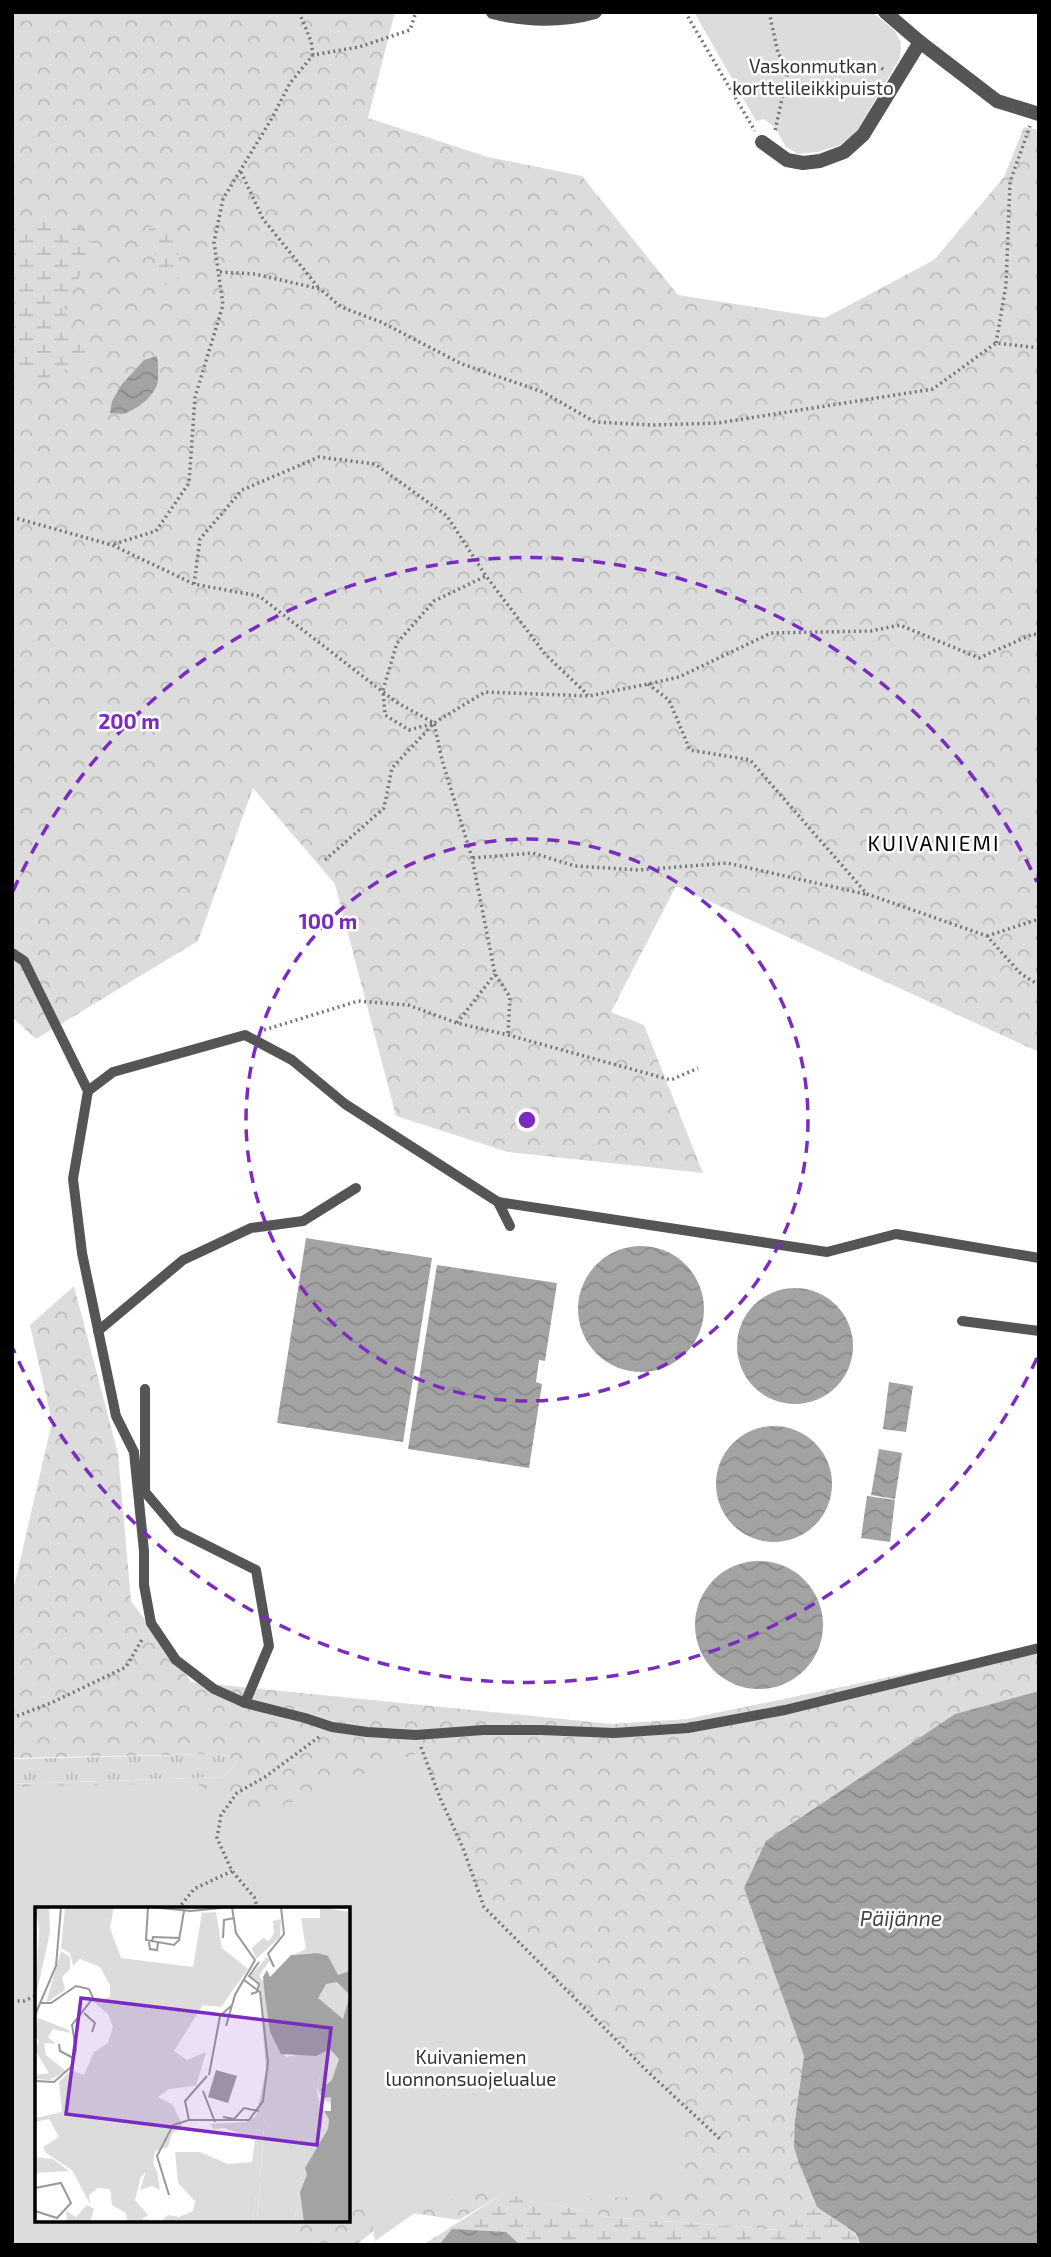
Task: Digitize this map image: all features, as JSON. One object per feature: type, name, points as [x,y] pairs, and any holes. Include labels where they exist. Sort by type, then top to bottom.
[{"type":"street","points":[[498,13],[539,19],[595,12]]},
{"type":"street","points":[[885,12],[997,101],[1037,114]]},
{"type":"street","points":[[766,145],[787,160],[803,163],[820,161],[844,152],[863,135],[920,42]]},
{"type":"lane","points":[[12,953],[24,961],[88,1090],[73,1179],[82,1253],[116,1416],[134,1452],[144,1551],[144,1585],[151,1623],[176,1660],[214,1689],[245,1703],[332,1727],[416,1735],[483,1730],[614,1733],[688,1728],[785,1710],[1039,1648]]},
{"type":"lane","points":[[88,1090],[113,1072],[246,1035],[292,1060],[345,1104],[498,1202],[827,1252],[896,1234],[1039,1258]]},
{"type":"lane","points":[[98,1331],[183,1260],[251,1228],[303,1221],[356,1188]]},
{"type":"lane","points":[[498,1202],[510,1226]]},
{"type":"lane","points":[[962,1321],[1039,1331]]},
{"type":"lane","points":[[145,1389],[145,1492],[178,1531],[256,1570],[269,1646],[245,1703]]},
{"type":"path","points":[[299,12],[311,41],[313,55]]},
{"type":"path","points":[[112,545],[156,531],[189,483],[195,397],[223,304],[214,242],[223,199],[290,83],[313,55],[359,47],[410,30],[415,12]]},
{"type":"path","points":[[685,12],[766,145]]},
{"type":"path","points":[[766,145],[779,118],[789,71],[778,53],[769,12]]},
{"type":"path","points":[[789,71],[837,63],[881,68],[897,80]]},
{"type":"path","points":[[996,343],[1006,285],[1010,182],[1037,114]]},
{"type":"path","points":[[240,171],[263,219],[320,289],[341,307],[381,322],[462,364],[543,392],[595,422],[652,425],[718,423],[933,389],[996,343],[1039,348]]},
{"type":"path","points":[[220,272],[255,274],[320,289]]},
{"type":"path","points":[[194,584],[200,539],[242,490],[319,457],[375,464],[447,516],[486,576],[545,654],[589,696]]},
{"type":"path","points":[[12,517],[112,545],[194,584],[259,596],[396,702],[434,723],[442,760],[472,858],[495,974],[510,997],[508,1035]]},
{"type":"path","points":[[486,576],[434,601],[397,643],[383,690],[385,715],[409,730],[434,723],[485,692],[589,696],[679,677],[771,633],[871,631],[900,625],[979,658],[1033,634],[1039,635]]},
{"type":"path","points":[[648,684],[669,699],[690,750],[750,760],[867,894]]},
{"type":"path","points":[[325,860],[384,808],[392,768],[434,723]]},
{"type":"path","points":[[472,858],[533,853],[575,866],[639,870],[727,863],[867,894],[987,936],[1021,974],[1039,985]]},
{"type":"path","points":[[987,936],[1039,919]]},
{"type":"path","points":[[457,1023],[495,974]]},
{"type":"path","points":[[246,1035],[358,1001],[408,1004],[457,1023],[671,1080],[698,1068]]},
{"type":"path","points":[[12,1718],[53,1702],[126,1667],[151,1623]]},
{"type":"path","points":[[257,1907],[254,1898],[232,1871],[217,1838],[221,1815],[237,1793],[265,1777],[332,1727]]},
{"type":"path","points":[[416,1735],[463,1848],[484,1907],[648,2072],[720,2139]]},
{"type":"path","points":[[180,1907],[194,1889],[232,1871]]},
{"type":"path","points":[[12,2001],[24,2001],[35,1996]]},
{"type":"green space","points":[[12,12],[395,12],[368,118],[488,157],[582,176],[678,295],[825,318],[934,260],[1004,177],[1024,127],[1039,130],[1039,1052],[676,886],[611,1012],[644,1025],[703,1173],[508,1152],[396,1116],[335,884],[253,788],[198,941],[36,1039],[12,1017]]},
{"type":"green space","name":"Vaskonmutkan korttelileikkipuisto","points":[[694,12],[872,12],[895,31],[901,43],[900,58],[855,134],[840,145],[818,152],[798,154],[786,147],[775,128],[764,119],[756,121]]},
{"type":"green space","points":[[73,218],[95,246],[64,307],[87,357],[45,381],[12,377],[12,222]]},
{"type":"green space","points":[[174,218],[179,231],[178,252],[182,276],[165,286],[156,280],[157,258],[144,242],[144,237],[149,228]]},
{"type":"green space","points":[[74,1286],[118,1454],[131,1601],[191,1682],[612,1724],[687,1719],[1039,1646],[1039,1691],[955,1714],[744,1888],[804,2056],[795,2120],[798,2159],[817,2207],[780,2230],[609,2217],[504,2193],[459,2220],[399,2211],[356,2245],[12,2245],[12,1784],[225,1777],[237,1761],[220,1754],[12,1758],[12,1596],[52,1422],[30,1325]]},
{"type":"green space","name":"Kuivaniemen luonnonsuojelualue","points":[[422,1751],[484,1907],[685,2106],[684,2193],[664,2187],[624,2197],[533,2203],[496,2188],[423,2207],[375,2241],[366,2192],[350,2195],[350,1907],[35,1907],[35,2222],[298,2222],[302,2245],[12,2245],[12,1787],[194,1783],[261,1814]]},
{"type":"green space","points":[[220,1754],[237,1761],[225,1777],[12,1784],[12,1759]]},
{"type":"green space","points":[[798,2160],[941,2245],[423,2245],[504,2193],[609,2217],[780,2230],[817,2207]]},
{"type":"water","points":[[157,356],[158,382],[152,394],[127,413],[110,413],[112,401],[122,384],[144,360]]},
{"type":"water","points":[[306,1238],[432,1258],[403,1442],[277,1423]]},
{"type":"water","points":[[641,1246],[665,1251],[686,1264],[699,1285],[704,1309],[699,1333],[686,1354],[665,1367],[641,1372],[617,1367],[596,1354],[583,1333],[578,1309],[583,1285],[596,1264],[617,1251]]},
{"type":"water","points":[[437,1265],[557,1283],[545,1361],[539,1360],[536,1382],[542,1384],[529,1468],[408,1449]]},
{"type":"water","points":[[795,1288],[817,1292],[836,1305],[849,1324],[853,1346],[849,1368],[836,1387],[817,1400],[795,1404],[773,1400],[754,1387],[741,1368],[737,1346],[741,1324],[754,1305],[773,1292]]},
{"type":"water","points":[[889,1382],[913,1386],[906,1432],[883,1429]]},
{"type":"water","points":[[774,1426],[796,1430],[815,1443],[828,1462],[832,1484],[828,1506],[815,1525],[796,1538],[774,1542],[752,1538],[733,1525],[720,1506],[716,1484],[720,1462],[733,1443],[752,1430]]},
{"type":"water","points":[[879,1449],[902,1453],[895,1499],[871,1495]]},
{"type":"water","points":[[867,1496],[895,1500],[890,1542],[861,1538]]},
{"type":"water","points":[[759,1561],[783,1566],[804,1580],[818,1601],[823,1625],[818,1649],[804,1670],[783,1684],[759,1689],[735,1684],[714,1670],[700,1649],[695,1625],[700,1601],[714,1580],[735,1566]]},
{"type":"water","name":"Päijänne","points":[[1039,1691],[1039,2245],[861,2245],[856,2233],[817,2207],[798,2160],[794,2147],[795,2120],[804,2056],[744,1888],[766,1841],[955,1714]]},
{"type":"water","points":[[452,2229],[506,2232],[520,2245],[439,2245]]},
{"type":"district","name":"KUIVANIEMI","points":[[934,842]]}]
